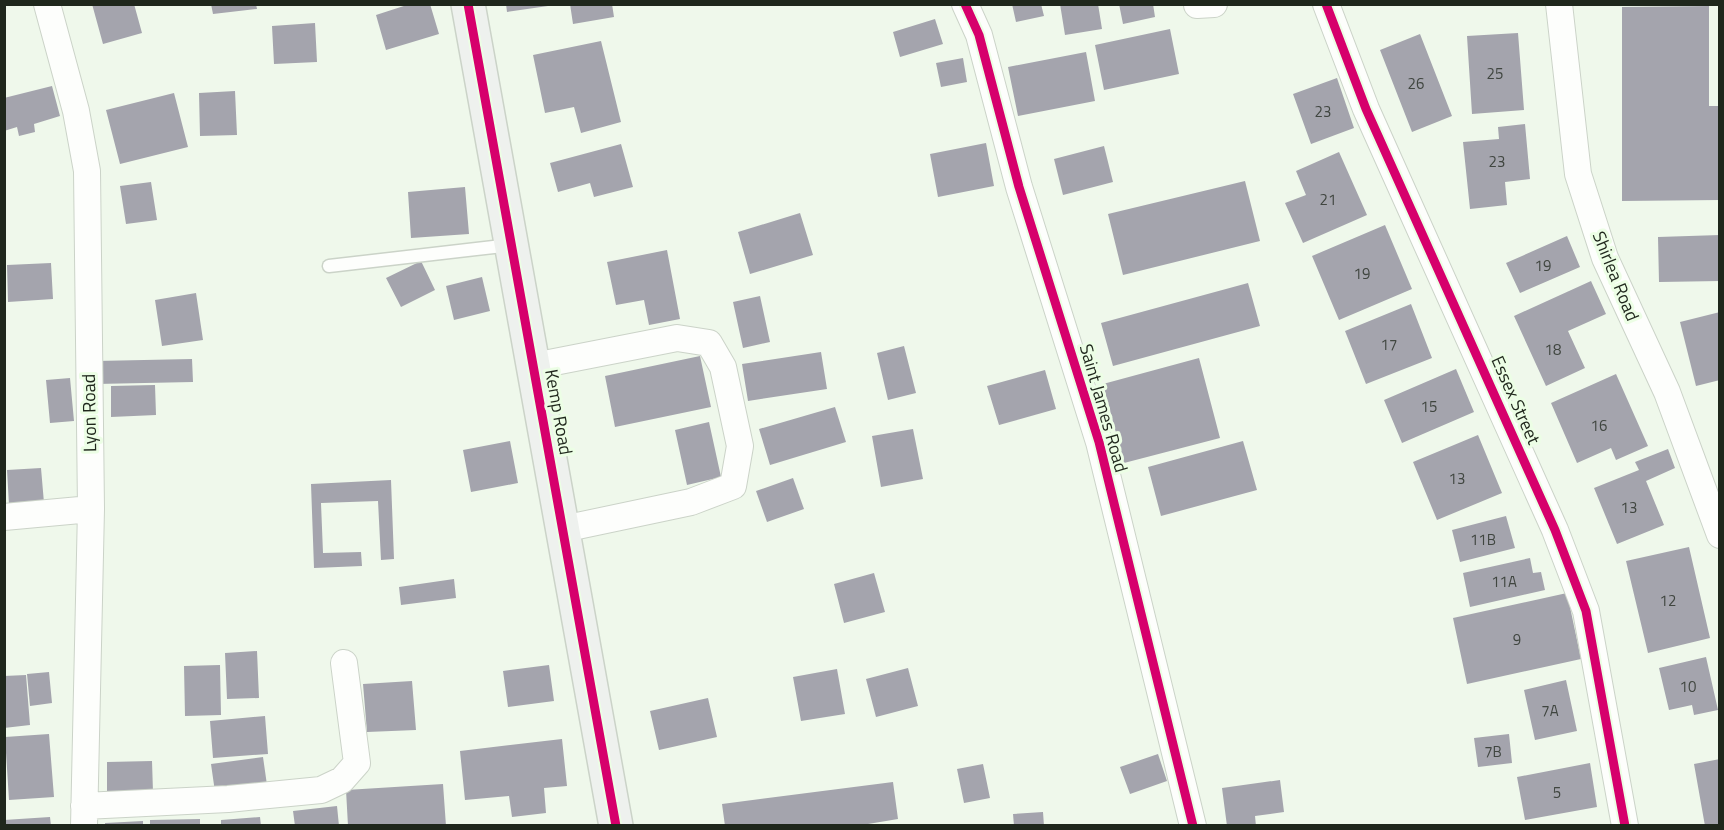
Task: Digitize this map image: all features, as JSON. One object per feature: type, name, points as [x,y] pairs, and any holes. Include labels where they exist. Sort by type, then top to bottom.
[{"type":"street","name":"Lyon Road","points":[[47,4],[76,111],[87,171],[91,509],[84,816]]},
{"type":"street","name":"Kemp Road","points":[[468,4],[616,825]]},
{"type":"street","name":"Saint James Road","points":[[965,4],[979,35],[1019,187],[1099,442],[1193,825]]},
{"type":"street","name":"Essex Street","points":[[1326,4],[1366,109],[1555,530],[1586,611],[1625,825]]},
{"type":"street","name":"Shirlea Road","points":[[1558,4],[1578,174],[1605,258],[1667,392],[1719,535]]},
{"type":"street","points":[[534,366],[677,338],[709,343],[723,367],[740,446],[733,486],[691,502],[563,529]]},
{"type":"street","points":[[4,517],[91,509]]},
{"type":"street","points":[[84,816],[321,790],[342,780],[357,763],[344,663]]},
{"type":"lane","points":[[329,266],[512,245]]},
{"type":"building","points":[[92,4],[134,4],[142,33],[103,44]]},
{"type":"building","points":[[211,4],[256,4],[257,9],[213,14]]},
{"type":"building","points":[[410,4],[430,4],[439,34],[386,50],[376,15]]},
{"type":"building","points":[[506,4],[548,4],[548,6],[507,12]]},
{"type":"building","points":[[570,4],[612,4],[614,17],[573,24]]},
{"type":"building","points":[[1012,4],[1041,4],[1044,16],[1016,22]]},
{"type":"building","points":[[1060,4],[1098,4],[1102,29],[1065,35]]},
{"type":"building","points":[[1119,4],[1153,4],[1155,17],[1123,24]]},
{"type":"building","points":[[1709,6],[1709,106],[1720,106],[1720,200],[1622,201],[1622,7]]},
{"type":"building","points":[[935,19],[943,44],[900,57],[893,32]]},
{"type":"building","points":[[315,23],[317,62],[274,64],[272,26]]},
{"type":"building","points":[[1170,29],[1179,74],[1104,90],[1095,45]]},
{"type":"building","points":[[1518,33],[1524,110],[1472,114],[1467,36]]},
{"type":"building","points":[[1420,34],[1452,116],[1412,132],[1380,50]]},
{"type":"building","points":[[601,41],[621,122],[581,133],[574,107],[545,113],[533,55]]},
{"type":"building","points":[[1086,52],[1095,101],[1018,116],[1008,67]]},
{"type":"building","points":[[963,58],[967,82],[941,87],[936,63]]},
{"type":"building","points":[[1337,78],[1354,128],[1311,144],[1293,94]]},
{"type":"building","points":[[52,86],[60,116],[34,124],[35,132],[19,136],[17,127],[4,131],[4,98]]},
{"type":"building","points":[[235,91],[237,135],[200,136],[199,93]]},
{"type":"building","points":[[174,93],[188,147],[120,164],[106,110]]},
{"type":"building","points":[[1525,124],[1530,179],[1505,182],[1507,205],[1470,209],[1463,142],[1499,139],[1498,127]]},
{"type":"building","points":[[986,143],[994,186],[938,197],[930,154]]},
{"type":"building","points":[[621,144],[633,187],[594,197],[590,183],[558,192],[550,163]]},
{"type":"building","points":[[1104,146],[1113,182],[1063,195],[1054,159]]},
{"type":"building","points":[[1339,152],[1367,215],[1303,243],[1285,203],[1306,195],[1296,171]]},
{"type":"building","points":[[1245,181],[1260,241],[1123,275],[1108,214]]},
{"type":"building","points":[[151,182],[157,220],[126,224],[120,186]]},
{"type":"building","points":[[465,187],[469,234],[411,238],[408,192]]},
{"type":"building","points":[[800,213],[813,255],[750,274],[738,232]]},
{"type":"building","points":[[1385,225],[1412,289],[1339,320],[1312,256]]},
{"type":"building","points":[[1720,235],[1720,281],[1659,282],[1658,237]]},
{"type":"building","points":[[1567,236],[1580,267],[1520,293],[1506,263]]},
{"type":"building","points":[[667,250],[680,319],[649,325],[644,300],[616,305],[607,262]]},
{"type":"building","points":[[421,261],[435,290],[401,307],[386,278]]},
{"type":"building","points":[[51,263],[53,299],[8,302],[7,265]]},
{"type":"building","points":[[482,277],[490,311],[454,320],[446,286]]},
{"type":"building","points":[[1591,281],[1606,314],[1568,331],[1585,368],[1546,386],[1514,316]]},
{"type":"building","points":[[1248,283],[1260,326],[1113,366],[1101,323]]},
{"type":"building","points":[[196,293],[203,340],[162,346],[155,300]]},
{"type":"building","points":[[760,296],[770,342],[743,348],[733,302]]},
{"type":"building","points":[[1411,304],[1432,358],[1366,384],[1345,331]]},
{"type":"building","points":[[1720,312],[1720,380],[1696,386],[1680,322]]},
{"type":"building","points":[[904,346],[916,393],[888,400],[877,353]]},
{"type":"building","points":[[821,352],[827,389],[748,401],[742,364]]},
{"type":"building","points":[[700,356],[711,407],[615,427],[605,376]]},
{"type":"building","points":[[1199,358],[1220,438],[1124,463],[1103,384]]},
{"type":"building","points":[[192,359],[193,382],[96,384],[96,361]]},
{"type":"building","points":[[1456,369],[1474,412],[1402,443],[1384,400]]},
{"type":"building","points":[[1045,370],[1056,409],[999,425],[987,386]]},
{"type":"building","points":[[1616,374],[1648,446],[1616,460],[1611,448],[1577,463],[1551,403]]},
{"type":"building","points":[[70,378],[74,421],[50,423],[46,380]]},
{"type":"building","points":[[155,385],[156,415],[111,417],[111,386]]},
{"type":"building","points":[[835,407],[846,442],[770,465],[759,429]]},
{"type":"building","points":[[709,422],[721,477],[687,485],[675,430]]},
{"type":"building","points":[[913,429],[923,479],[881,487],[872,436]]},
{"type":"building","points":[[1478,435],[1502,493],[1437,520],[1413,462]]},
{"type":"building","points":[[510,441],[518,483],[471,492],[463,450]]},
{"type":"building","points":[[1243,441],[1257,490],[1161,516],[1148,467]]},
{"type":"building","points":[[1668,449],[1675,468],[1646,481],[1664,525],[1617,544],[1594,488],[1639,470],[1635,462]]},
{"type":"building","points":[[41,468],[44,503],[9,505],[7,470]]},
{"type":"building","points":[[793,478],[804,509],[767,522],[756,491]]},
{"type":"building","points":[[391,480],[394,559],[381,560],[378,501],[321,503],[323,553],[361,552],[362,566],[314,568],[311,484]]},
{"type":"building","points":[[1506,516],[1515,548],[1460,562],[1452,530]]},
{"type":"building","points":[[1689,547],[1710,638],[1648,653],[1626,561]]},
{"type":"building","points":[[1530,558],[1533,573],[1541,572],[1545,590],[1470,607],[1463,573]]},
{"type":"building","points":[[874,573],[885,612],[844,623],[834,584]]},
{"type":"building","points":[[454,579],[456,598],[401,605],[399,587]]},
{"type":"building","points":[[1567,593],[1581,659],[1467,684],[1453,618]]},
{"type":"building","points":[[257,651],[259,698],[227,699],[225,653]]},
{"type":"building","points":[[1706,657],[1718,710],[1694,715],[1692,705],[1669,710],[1659,668]]},
{"type":"building","points":[[220,665],[221,715],[185,716],[184,666]]},
{"type":"building","points":[[549,665],[554,701],[508,707],[503,671]]},
{"type":"building","points":[[908,668],[918,706],[876,717],[866,679]]},
{"type":"building","points":[[837,669],[845,714],[801,721],[793,677]]},
{"type":"building","points":[[49,672],[52,703],[30,706],[27,674]]},
{"type":"building","points":[[26,675],[30,725],[4,728],[4,676]]},
{"type":"building","points":[[1566,680],[1577,731],[1535,740],[1524,690]]},
{"type":"building","points":[[412,681],[416,730],[367,732],[363,684]]},
{"type":"building","points":[[708,698],[717,737],[659,750],[650,711]]},
{"type":"building","points":[[265,716],[268,754],[213,758],[210,721]]},
{"type":"building","points":[[49,734],[54,797],[9,800],[5,737]]},
{"type":"building","points":[[1509,734],[1512,763],[1478,767],[1474,738]]},
{"type":"building","points":[[562,739],[567,786],[544,788],[546,813],[512,817],[509,796],[465,800],[460,751]]},
{"type":"building","points":[[1158,754],[1167,781],[1130,794],[1120,767]]},
{"type":"building","points":[[263,757],[267,785],[215,792],[211,764]]},
{"type":"building","points":[[1720,759],[1720,826],[1705,826],[1694,764]]},
{"type":"building","points":[[152,761],[153,792],[107,793],[107,762]]},
{"type":"building","points":[[1590,763],[1597,807],[1525,820],[1517,777]]},
{"type":"building","points":[[983,764],[990,798],[964,803],[957,769]]},
{"type":"building","points":[[1280,780],[1284,812],[1255,816],[1256,826],[1227,826],[1222,788]]},
{"type":"building","points":[[893,782],[898,819],[856,826],[725,826],[722,804]]},
{"type":"building","points":[[443,784],[446,826],[348,826],[346,790]]},
{"type":"building","points":[[337,806],[339,826],[295,826],[293,811]]},
{"type":"building","points":[[1043,812],[1044,826],[1014,826],[1013,814]]},
{"type":"building","points":[[50,817],[51,826],[4,826],[4,820]]},
{"type":"building","points":[[260,817],[261,826],[221,826],[221,820]]},
{"type":"building","points":[[200,819],[200,826],[150,826],[150,820]]},
{"type":"building","points":[[143,821],[143,826],[105,826],[105,823]]},
{"type":"cycle path","points":[[468,4],[616,826]]},
{"type":"cycle path","points":[[965,4],[979,35],[1019,187],[1099,442],[1193,826]]},
{"type":"cycle path","points":[[1326,4],[1366,109],[1555,530],[1586,611],[1625,826]]}]
